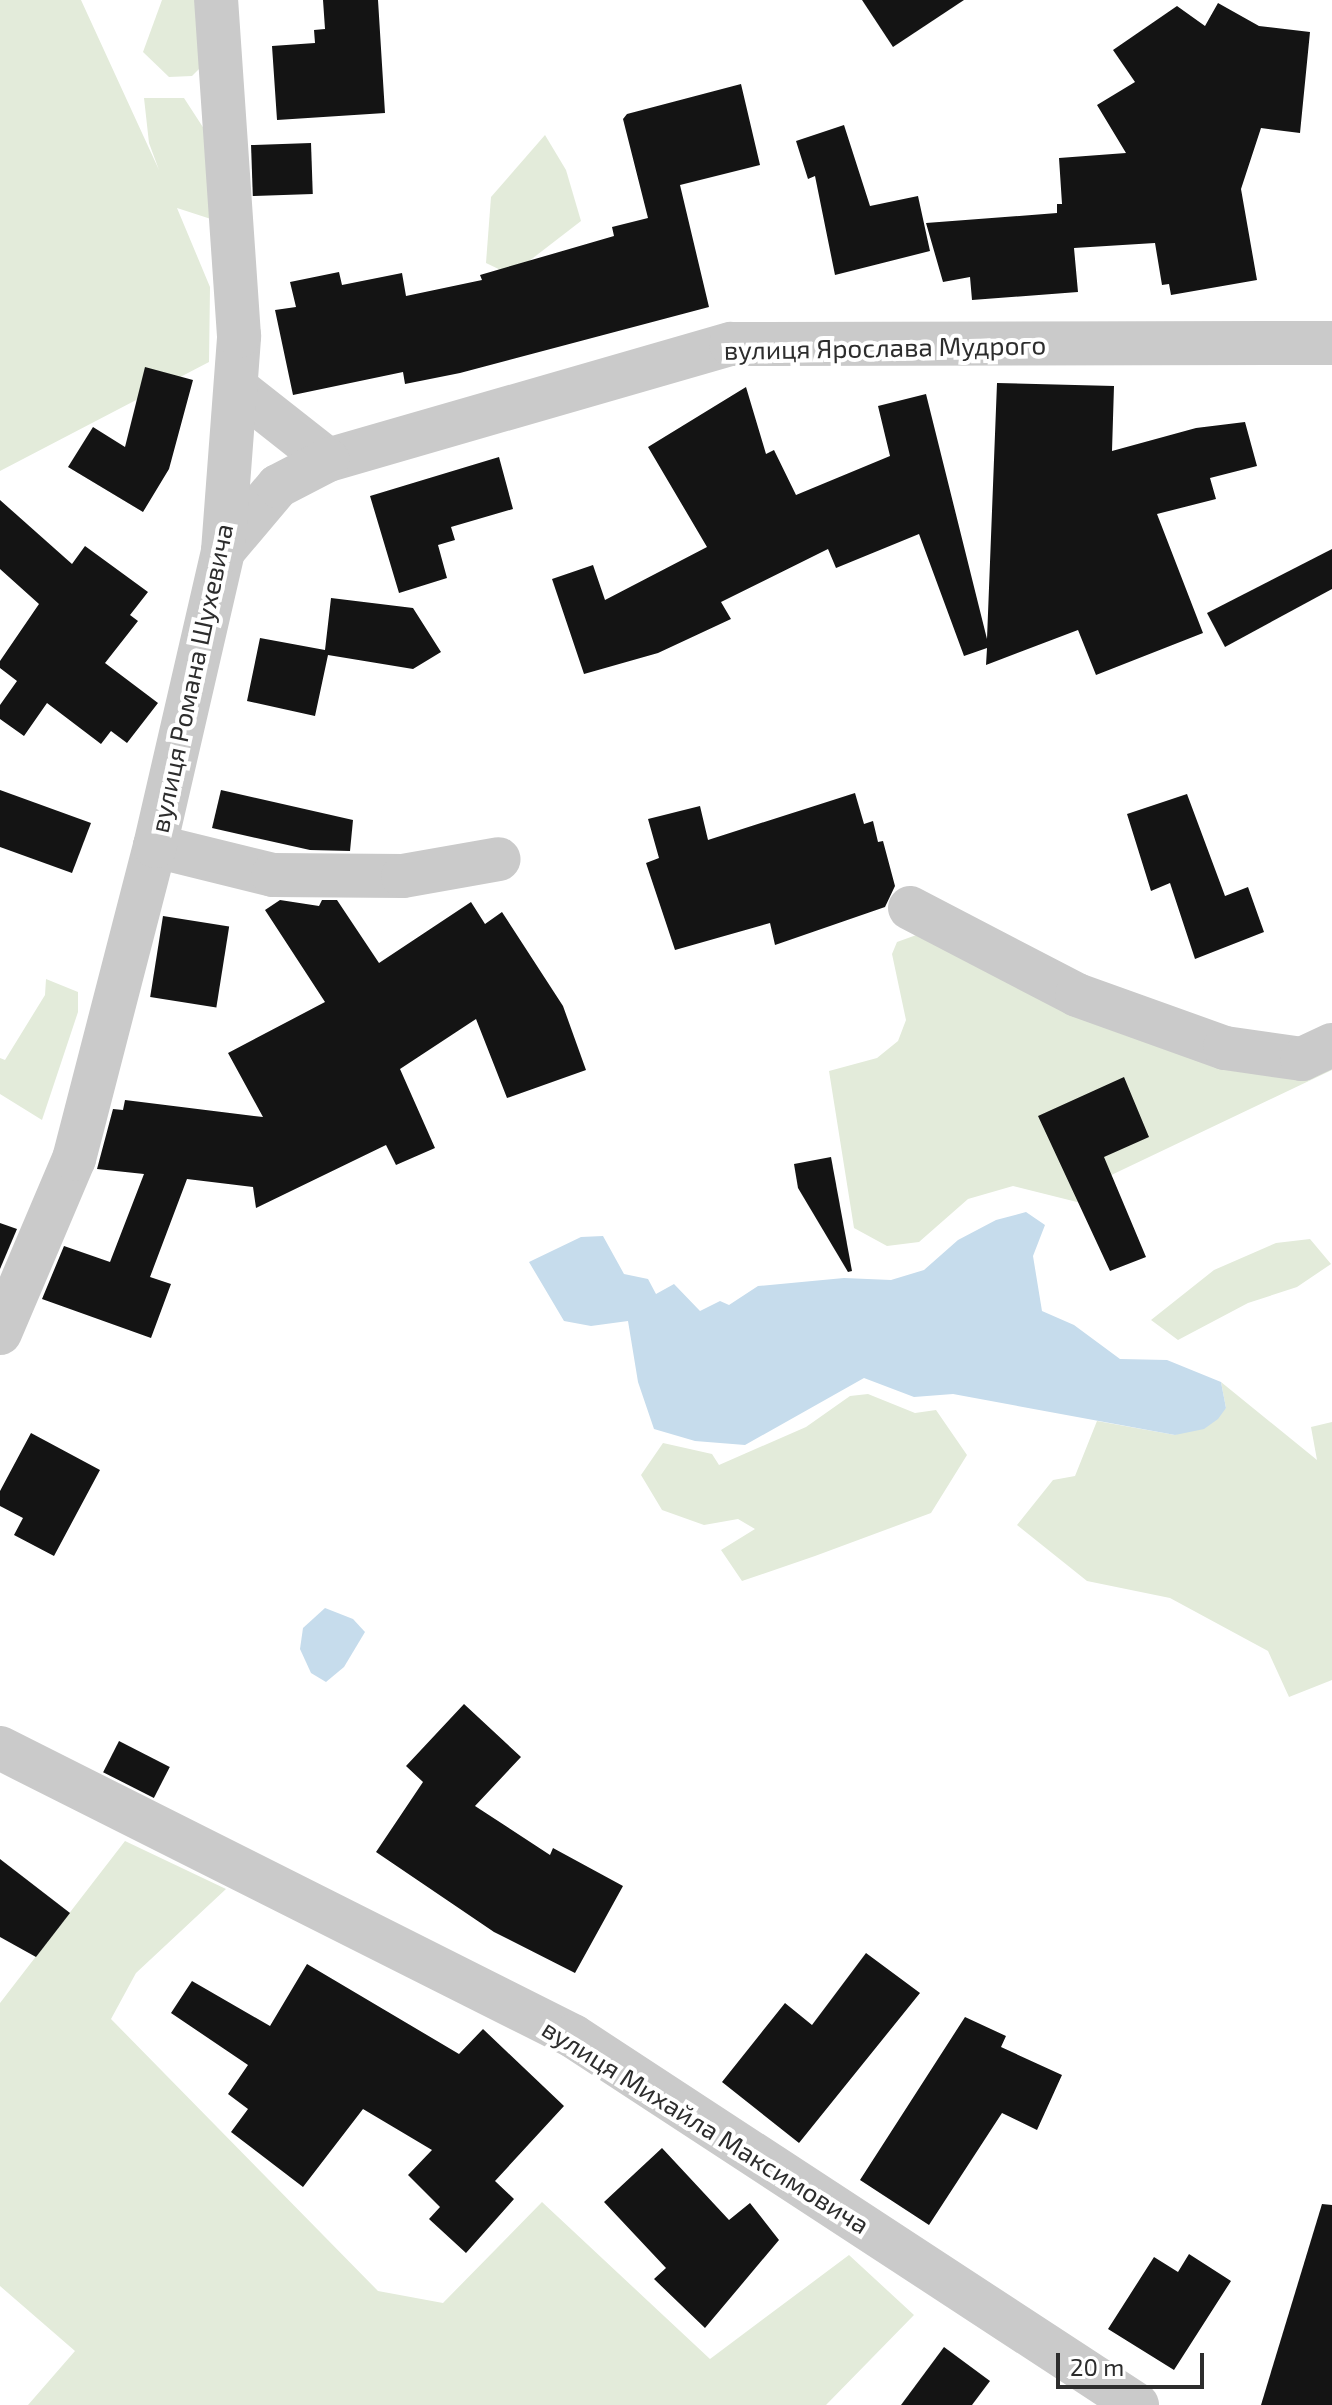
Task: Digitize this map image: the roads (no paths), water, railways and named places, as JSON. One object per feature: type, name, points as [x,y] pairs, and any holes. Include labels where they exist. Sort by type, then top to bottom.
[{"type":"street","name":"вулиця Романа Шухевича","points":[[0,1333],[74,1159],[155,846],[223,551],[239,390],[216,0]]},
{"type":"street","name":"вулиця Ярослава Мудрого","points":[[223,551],[278,486],[328,460],[731,344],[1332,343]]},
{"type":"street","points":[[239,390],[328,460]]},
{"type":"street","points":[[155,846],[273,875],[403,876],[499,859]]},
{"type":"street","points":[[910,908],[1077,995],[1225,1048],[1302,1059],[1332,1045]]},
{"type":"street","name":"вулиця Михайла Максимовича","points":[[0,1748],[573,2036],[1137,2405]]},
{"type":"water","points":[[1026,1212],[1045,1225],[1033,1256],[1042,1311],[1074,1325],[1120,1359],[1167,1360],[1221,1382],[1226,1408],[1218,1419],[1204,1429],[1175,1435],[953,1394],[914,1397],[864,1378],[745,1445],[695,1441],[654,1429],[638,1382],[628,1321],[591,1326],[564,1321],[529,1262],[581,1237],[603,1236],[624,1274],[648,1279],[656,1294],[674,1284],[700,1311],[720,1301],[729,1305],[758,1286],[844,1278],[891,1280],[924,1270],[958,1240],[996,1220]]},
{"type":"water","points":[[325,1608],[353,1619],[365,1632],[344,1667],[326,1682],[311,1673],[300,1649],[303,1628]]}]
